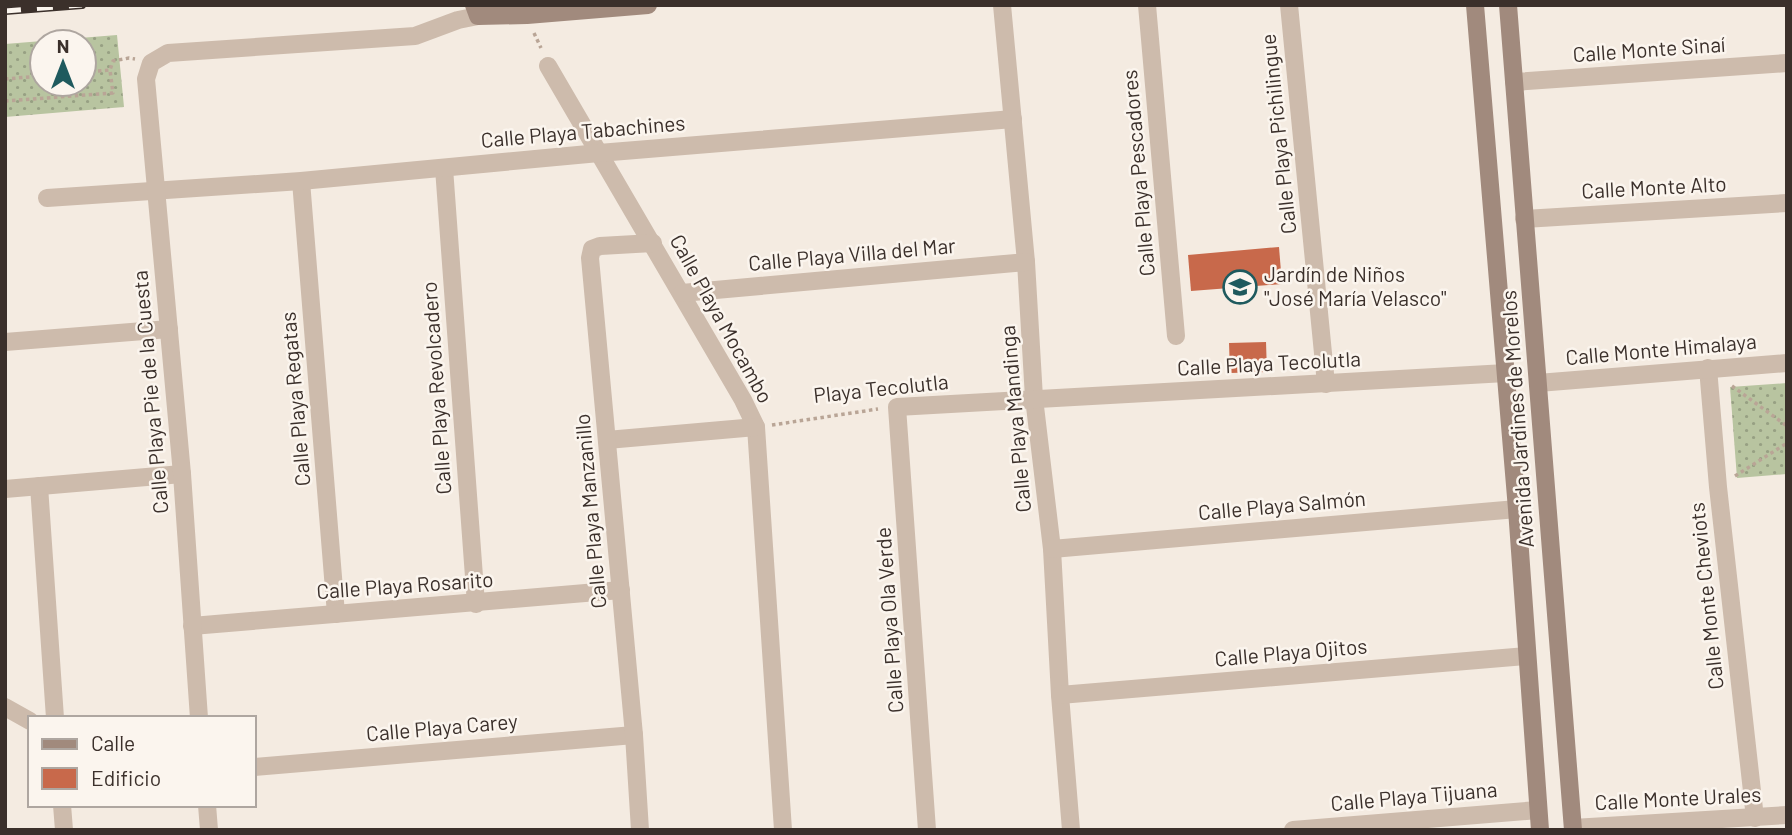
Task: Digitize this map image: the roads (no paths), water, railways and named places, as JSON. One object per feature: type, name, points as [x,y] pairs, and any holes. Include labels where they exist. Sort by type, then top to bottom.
[{"type":"main road","points":[[476,11],[527,15],[648,5]]},
{"type":"main road","name":"Avenida Jardines de Morelos","points":[[1475,5],[1501,302],[1540,830]]},
{"type":"main road","name":"Avenida Jardines de Morelos","points":[[1508,5],[1573,829]]},
{"type":"main road","points":[[1501,302],[1532,300]]},
{"type":"street","name":"Calle Playa Mandinga","points":[[1003,5],[1026,262],[1034,398],[1052,549],[1071,830]]},
{"type":"street","name":"Calle Playa Pescadores","points":[[1147,5],[1176,336]]},
{"type":"street","name":"Calle Playa Pichilingue","points":[[1289,5],[1326,384]]},
{"type":"street","name":"Calle Playa Pie de la Cuesta","points":[[200,716],[182,474],[146,79],[151,63],[168,53],[415,36],[476,11]]},
{"type":"street","name":"Calle Monte Sinaí","points":[[1514,82],[1787,63]]},
{"type":"street","name":"Calle Playa Mocambo","points":[[548,66],[682,293],[756,427],[783,830]]},
{"type":"street","name":"Calle Playa Tabachines","points":[[47,198],[302,181],[1013,119]]},
{"type":"street","name":"Calle Playa Revolcadero","points":[[444,168],[476,604]]},
{"type":"street","name":"Calle Playa Regatas","points":[[302,181],[336,614]]},
{"type":"street","name":"Calle Monte Alto","points":[[1524,219],[1787,203]]},
{"type":"street","name":"Calle Playa Manzanillo","points":[[640,830],[634,735],[590,258],[592,249],[600,246],[653,243]]},
{"type":"street","name":"Calle Playa Villa del Mar","points":[[682,293],[1026,262]]},
{"type":"street","points":[[5,342],[169,329]]},
{"type":"street","name":"Calle Monte Himalaya","points":[[1538,383],[1787,363]]},
{"type":"street","name":"Calle Monte Cheviots","points":[[1708,368],[1718,487],[1755,818]]},
{"type":"street","name":"Calle Playa Tecolutla","points":[[1034,398],[1506,373]]},
{"type":"street","name":"Playa Tecolutla","points":[[897,407],[1034,398]]},
{"type":"street","name":"Calle Playa Ola Verde","points":[[897,407],[927,830]]},
{"type":"street","points":[[607,440],[756,427]]},
{"type":"street","points":[[5,489],[182,474]]},
{"type":"street","points":[[39,486],[55,716]]},
{"type":"street","name":"Calle Playa Salmón","points":[[1052,549],[1517,509]]},
{"type":"street","name":"Calle Playa Rosarito","points":[[192,626],[621,590]]},
{"type":"street","name":"Calle Playa Ojitos","points":[[1060,695],[1527,656]]},
{"type":"street","points":[[5,707],[28,720]]},
{"type":"street","name":"Calle Playa Carey","points":[[256,767],[634,735]]},
{"type":"street","points":[[62,807],[64,830]]},
{"type":"street","points":[[207,807],[209,830]]},
{"type":"street","name":"Calle Playa Tijuana","points":[[1293,830],[1538,810]]},
{"type":"street","name":"Calle Monte Urales","points":[[1573,829],[1787,815]]},
{"type":"railway","points":[[5,11],[82,5]]},
{"type":"place","name":"Jardín de Niños \"José María Velasco\"","points":[[1240,287]]}]
